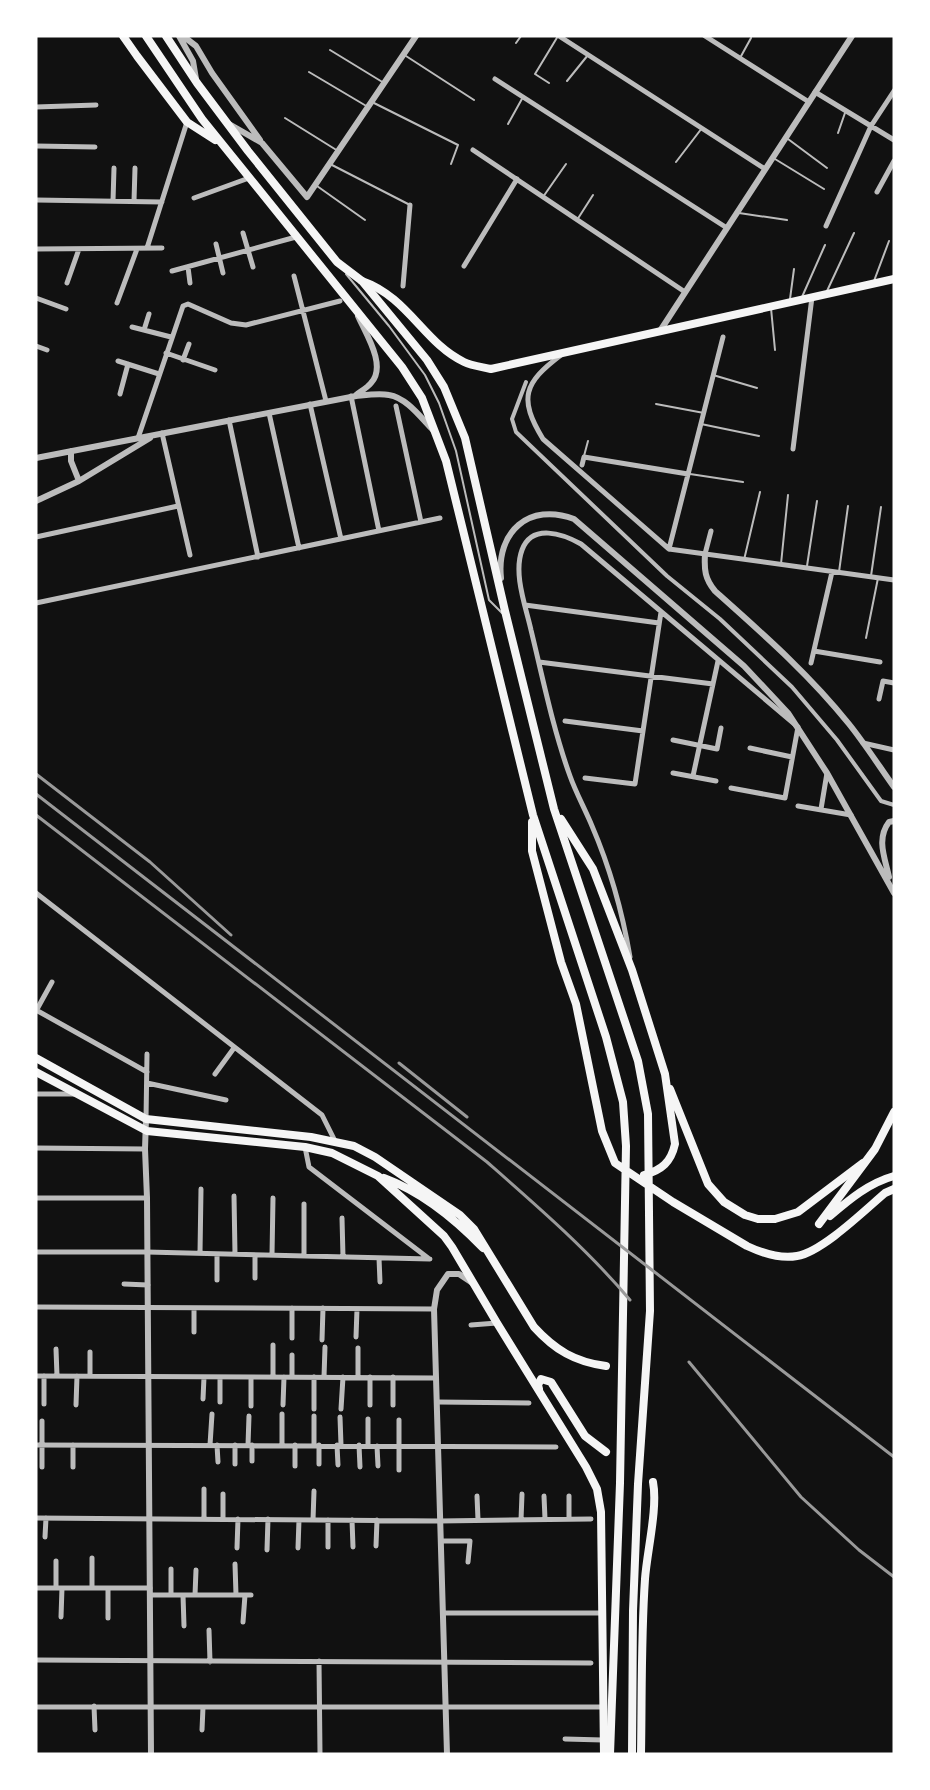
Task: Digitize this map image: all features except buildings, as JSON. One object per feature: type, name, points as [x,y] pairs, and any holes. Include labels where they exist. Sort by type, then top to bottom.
[{"type":"main road","points":[[123,36],[187,122],[222,145]]},
{"type":"main road","points":[[146,36],[177,84],[222,145],[402,367],[422,398],[446,461],[532,815],[615,1068],[623,1102],[626,1146],[620,1483],[610,1754]]},
{"type":"main road","points":[[166,36],[196,83],[227,124],[337,262],[362,281],[426,360],[444,387],[465,438],[554,809],[638,1060],[648,1114],[650,1311],[638,1484],[633,1611],[632,1754]]},
{"type":"main road","points":[[362,281],[378,287],[393,297],[447,352],[466,363],[492,369],[894,279]]},
{"type":"main road","points":[[554,809],[592,869],[632,970],[664,1074],[708,1184],[724,1202],[745,1215],[758,1219],[776,1219],[798,1212],[863,1163]]},
{"type":"main road","points":[[532,815],[532,851],[561,962],[576,1004],[602,1131],[615,1163],[632,1175],[656,1172],[667,1165],[673,1155],[675,1144],[664,1074]]},
{"type":"main road","points":[[36,1058],[147,1119],[311,1137],[354,1146],[375,1157],[460,1215],[481,1239],[534,1327],[546,1340],[570,1357],[589,1364],[606,1366]]},
{"type":"main road","points":[[36,1072],[147,1131],[305,1147],[332,1153],[409,1189],[447,1215],[489,1254]]},
{"type":"main road","points":[[894,1112],[874,1149],[819,1224],[860,1191],[894,1176]]},
{"type":"main road","points":[[332,1153],[335,1141]]},
{"type":"main road","points":[[615,1163],[673,1202],[760,1252],[792,1257],[801,1256],[818,1247],[885,1193],[894,1189]]},
{"type":"main road","points":[[378,1176],[444,1236],[452,1247],[496,1323],[586,1467],[597,1489],[601,1512],[604,1754]]},
{"type":"main road","points":[[539,1389],[539,1382],[542,1379],[551,1382],[585,1436],[606,1452]]},
{"type":"main road","points":[[641,1754],[645,1577],[654,1499],[653,1482]]},
{"type":"street","points":[[181,36],[193,61],[196,83]]},
{"type":"street","points":[[181,36],[195,46],[262,142],[307,197],[414,37]]},
{"type":"street","points":[[559,36],[765,169]]},
{"type":"street","points":[[705,36],[808,102]]},
{"type":"street","points":[[660,331],[852,36]]},
{"type":"street","points":[[495,79],[727,228]]},
{"type":"street","points":[[826,225],[871,126],[894,91]]},
{"type":"street","points":[[815,92],[894,140]]},
{"type":"street","points":[[36,106],[96,105]]},
{"type":"street","points":[[147,249],[187,122]]},
{"type":"street","points":[[227,124],[262,142]]},
{"type":"street","points":[[36,146],[95,147]]},
{"type":"street","points":[[473,150],[685,292]]},
{"type":"street","points":[[877,192],[894,161]]},
{"type":"street","points":[[112,201],[114,168]]},
{"type":"street","points":[[134,201],[135,168]]},
{"type":"street","points":[[194,198],[249,178]]},
{"type":"street","points":[[464,266],[517,179]]},
{"type":"street","points":[[36,200],[162,202]]},
{"type":"street","points":[[403,286],[410,205]]},
{"type":"street","points":[[243,233],[252,267]]},
{"type":"street","points":[[172,272],[296,237]]},
{"type":"street","points":[[216,244],[223,273]]},
{"type":"street","points":[[36,249],[162,248]]},
{"type":"street","points":[[67,283],[80,249]]},
{"type":"street","points":[[117,303],[137,249]]},
{"type":"street","points":[[188,267],[190,283]]},
{"type":"street","points":[[294,276],[326,401]]},
{"type":"street","points":[[794,449],[812,297]]},
{"type":"street","points":[[36,298],[66,309]]},
{"type":"street","points":[[138,438],[183,306],[188,304],[246,325],[339,301]]},
{"type":"street","points":[[353,396],[373,382],[378,368],[375,354],[356,311]]},
{"type":"street","points":[[144,330],[149,314]]},
{"type":"street","points":[[132,327],[171,337]]},
{"type":"street","points":[[669,549],[723,337]]},
{"type":"street","points":[[183,360],[189,344]]},
{"type":"street","points":[[36,346],[47,350]]},
{"type":"street","points":[[166,353],[215,370]]},
{"type":"street","points":[[563,354],[545,367],[531,384],[528,400],[531,419],[543,439],[669,549],[894,580]]},
{"type":"street","points":[[118,361],[159,374]]},
{"type":"street","points":[[120,394],[128,364]]},
{"type":"street","points":[[526,382],[512,418],[516,432],[667,576],[720,619],[792,687],[837,740],[881,801],[894,805]]},
{"type":"street","points":[[36,458],[353,396],[387,394],[405,401],[436,433]]},
{"type":"street","points":[[353,396],[380,531]]},
{"type":"street","points":[[310,404],[340,539]]},
{"type":"street","points":[[396,406],[421,522]]},
{"type":"street","points":[[269,412],[299,548]]},
{"type":"street","points":[[229,420],[258,557]]},
{"type":"street","points":[[36,501],[79,481],[158,434]]},
{"type":"street","points":[[158,434],[190,555]]},
{"type":"street","points":[[71,451],[71,461],[79,481]]},
{"type":"street","points":[[582,465],[584,457],[688,474]]},
{"type":"street","points":[[36,537],[178,506]]},
{"type":"street","points":[[506,614],[499,562],[503,543],[516,527],[530,518],[551,514],[574,519],[744,666],[788,713],[827,773],[894,893]]},
{"type":"street","points":[[36,603],[440,518]]},
{"type":"street","points":[[711,531],[705,554],[704,571],[707,582],[772,641],[815,685],[849,724],[894,787]]},
{"type":"street","points":[[632,970],[623,913],[592,826],[570,776],[549,705],[525,605],[519,566],[522,549],[531,538],[547,532],[564,535],[581,543],[798,727]]},
{"type":"street","points":[[811,663],[836,572]]},
{"type":"street","points":[[525,605],[659,623]]},
{"type":"street","points":[[585,778],[635,784],[661,612]]},
{"type":"street","points":[[814,651],[880,662]]},
{"type":"street","points":[[693,776],[718,661]]},
{"type":"street","points":[[539,662],[713,684]]},
{"type":"street","points":[[879,699],[883,681],[894,683]]},
{"type":"street","points":[[565,722],[643,731]]},
{"type":"street","points":[[731,788],[785,798],[798,727]]},
{"type":"street","points":[[673,740],[717,749],[721,728]]},
{"type":"street","points":[[862,743],[894,750]]},
{"type":"street","points":[[750,748],[792,757]]},
{"type":"street","points":[[673,773],[716,781]]},
{"type":"street","points":[[821,809],[827,773]]},
{"type":"street","points":[[798,806],[851,814]]},
{"type":"street","points":[[890,884],[881,841],[882,831],[889,822],[894,821]]},
{"type":"street","points":[[36,893],[322,1115],[335,1141]]},
{"type":"street","points":[[52,982],[36,1010],[147,1072]]},
{"type":"street","points":[[214,1074],[234,1048]]},
{"type":"street","points":[[147,1054],[145,1149],[151,1754]]},
{"type":"street","points":[[147,1083],[226,1100]]},
{"type":"street","points":[[36,1094],[76,1094]]},
{"type":"street","points":[[36,1252],[147,1252],[430,1259],[309,1167],[305,1147]]},
{"type":"street","points":[[36,1148],[145,1149]]},
{"type":"street","points":[[200,1253],[201,1189]]},
{"type":"street","points":[[234,1196],[235,1254]]},
{"type":"street","points":[[36,1198],[147,1198]]},
{"type":"street","points":[[272,1255],[273,1198]]},
{"type":"street","points":[[304,1204],[304,1256]]},
{"type":"street","points":[[342,1218],[343,1257]]},
{"type":"street","points":[[217,1280],[218,1254]]},
{"type":"street","points":[[255,1255],[255,1278]]},
{"type":"street","points":[[379,1258],[380,1282]]},
{"type":"street","points":[[447,1754],[434,1309],[437,1290],[448,1274],[459,1274],[474,1285]]},
{"type":"street","points":[[124,1284],[147,1285]]},
{"type":"street","points":[[36,1307],[434,1309]]},
{"type":"street","points":[[194,1308],[194,1332]]},
{"type":"street","points":[[292,1308],[292,1338]]},
{"type":"street","points":[[322,1308],[322,1340]]},
{"type":"street","points":[[356,1337],[357,1309]]},
{"type":"street","points":[[471,1325],[496,1323]]},
{"type":"street","points":[[273,1345],[273,1377]]},
{"type":"street","points":[[324,1377],[325,1347]]},
{"type":"street","points":[[358,1348],[358,1377]]},
{"type":"street","points":[[56,1349],[57,1376]]},
{"type":"street","points":[[90,1352],[90,1376]]},
{"type":"street","points":[[292,1355],[292,1377]]},
{"type":"street","points":[[36,1376],[436,1378]]},
{"type":"street","points":[[44,1376],[44,1404]]},
{"type":"street","points":[[76,1406],[77,1376]]},
{"type":"street","points":[[203,1399],[204,1377]]},
{"type":"street","points":[[220,1377],[220,1402]]},
{"type":"street","points":[[251,1377],[251,1406]]},
{"type":"street","points":[[283,1405],[284,1377]]},
{"type":"street","points":[[314,1377],[314,1409]]},
{"type":"street","points":[[341,1409],[343,1377]]},
{"type":"street","points":[[370,1377],[370,1405]]},
{"type":"street","points":[[393,1377],[393,1405]]},
{"type":"street","points":[[437,1402],[529,1403]]},
{"type":"street","points":[[210,1445],[212,1414]]},
{"type":"street","points":[[282,1414],[282,1445]]},
{"type":"street","points":[[249,1416],[252,1461]]},
{"type":"street","points":[[314,1416],[319,1464]]},
{"type":"street","points":[[338,1465],[340,1417]]},
{"type":"street","points":[[368,1419],[368,1445]]},
{"type":"street","points":[[399,1420],[399,1470]]},
{"type":"street","points":[[42,1421],[39,1445],[42,1467]]},
{"type":"street","points":[[39,1445],[556,1447]]},
{"type":"street","points":[[72,1467],[73,1445]]},
{"type":"street","points":[[217,1445],[218,1462]]},
{"type":"street","points":[[235,1445],[235,1464]]},
{"type":"street","points":[[295,1445],[295,1466]]},
{"type":"street","points":[[359,1445],[360,1467]]},
{"type":"street","points":[[377,1446],[378,1466]]},
{"type":"street","points":[[204,1489],[204,1519]]},
{"type":"street","points":[[313,1520],[314,1491]]},
{"type":"street","points":[[223,1494],[223,1519]]},
{"type":"street","points":[[521,1520],[522,1494]]},
{"type":"street","points":[[477,1496],[478,1520]]},
{"type":"street","points":[[544,1496],[545,1519]]},
{"type":"street","points":[[569,1496],[569,1519]]},
{"type":"street","points":[[36,1518],[440,1521],[591,1519]]},
{"type":"street","points":[[45,1537],[46,1518]]},
{"type":"street","points":[[237,1548],[238,1519]]},
{"type":"street","points":[[267,1550],[268,1520]]},
{"type":"street","points":[[298,1548],[300,1520]]},
{"type":"street","points":[[328,1520],[328,1547]]},
{"type":"street","points":[[352,1520],[353,1547]]},
{"type":"street","points":[[376,1546],[377,1520]]},
{"type":"street","points":[[441,1541],[470,1541],[468,1562]]},
{"type":"street","points":[[92,1558],[92,1588]]},
{"type":"street","points":[[56,1561],[61,1617]]},
{"type":"street","points":[[235,1564],[236,1595]]},
{"type":"street","points":[[171,1569],[171,1595]]},
{"type":"street","points":[[195,1595],[196,1570]]},
{"type":"street","points":[[36,1588],[108,1588],[171,1595],[248,1595],[243,1622]]},
{"type":"street","points":[[108,1588],[108,1618]]},
{"type":"street","points":[[183,1595],[184,1626]]},
{"type":"street","points":[[443,1613],[602,1613]]},
{"type":"street","points":[[209,1630],[210,1662]]},
{"type":"street","points":[[36,1660],[591,1663]]},
{"type":"street","points":[[320,1661],[320,1754]]},
{"type":"street","points":[[94,1706],[95,1730]]},
{"type":"street","points":[[36,1707],[603,1707]]},
{"type":"street","points":[[202,1730],[203,1707]]},
{"type":"street","points":[[566,1738],[603,1740]]},
{"type":"lane","points":[[516,43],[521,36]]},
{"type":"lane","points":[[549,83],[535,74],[559,36]]},
{"type":"lane","points":[[740,58],[751,38]]},
{"type":"lane","points":[[330,50],[384,83]]},
{"type":"lane","points":[[404,54],[474,100]]},
{"type":"lane","points":[[567,81],[588,55]]},
{"type":"lane","points":[[309,72],[458,146],[451,164]]},
{"type":"lane","points":[[508,124],[523,97]]},
{"type":"lane","points":[[838,133],[846,110]]},
{"type":"lane","points":[[285,118],[338,151]]},
{"type":"lane","points":[[676,162],[702,128]]},
{"type":"lane","points":[[786,138],[827,168]]},
{"type":"lane","points":[[772,158],[824,189]]},
{"type":"lane","points":[[330,164],[410,205]]},
{"type":"lane","points":[[543,197],[566,164]]},
{"type":"lane","points":[[315,185],[366,220]]},
{"type":"lane","points":[[577,220],[592,195]]},
{"type":"lane","points":[[737,212],[787,220]]},
{"type":"lane","points":[[826,294],[854,233]]},
{"type":"lane","points":[[873,283],[890,241]]},
{"type":"lane","points":[[801,299],[825,245]]},
{"type":"lane","points":[[337,262],[419,367],[440,404],[456,451],[489,600],[506,614]]},
{"type":"lane","points":[[790,302],[794,269]]},
{"type":"lane","points":[[771,306],[775,350]]},
{"type":"lane","points":[[713,375],[757,388]]},
{"type":"lane","points":[[656,404],[704,413]]},
{"type":"lane","points":[[701,424],[759,436]]},
{"type":"lane","points":[[584,457],[588,441]]},
{"type":"lane","points":[[688,474],[743,483]]},
{"type":"lane","points":[[744,560],[760,492]]},
{"type":"lane","points":[[781,564],[788,495]]},
{"type":"lane","points":[[807,568],[817,501]]},
{"type":"lane","points":[[836,572],[848,506]]},
{"type":"lane","points":[[871,577],[881,507]]},
{"type":"lane","points":[[866,638],[878,578]]},
{"type":"railway","points":[[36,774],[150,862],[231,935]]},
{"type":"railway","points":[[36,794],[894,1457]]},
{"type":"railway","points":[[36,815],[487,1162],[543,1211],[614,1281],[630,1300]]},
{"type":"railway","points":[[399,1063],[467,1117]]},
{"type":"railway","points":[[689,1362],[801,1497],[859,1550],[894,1577]]}]
